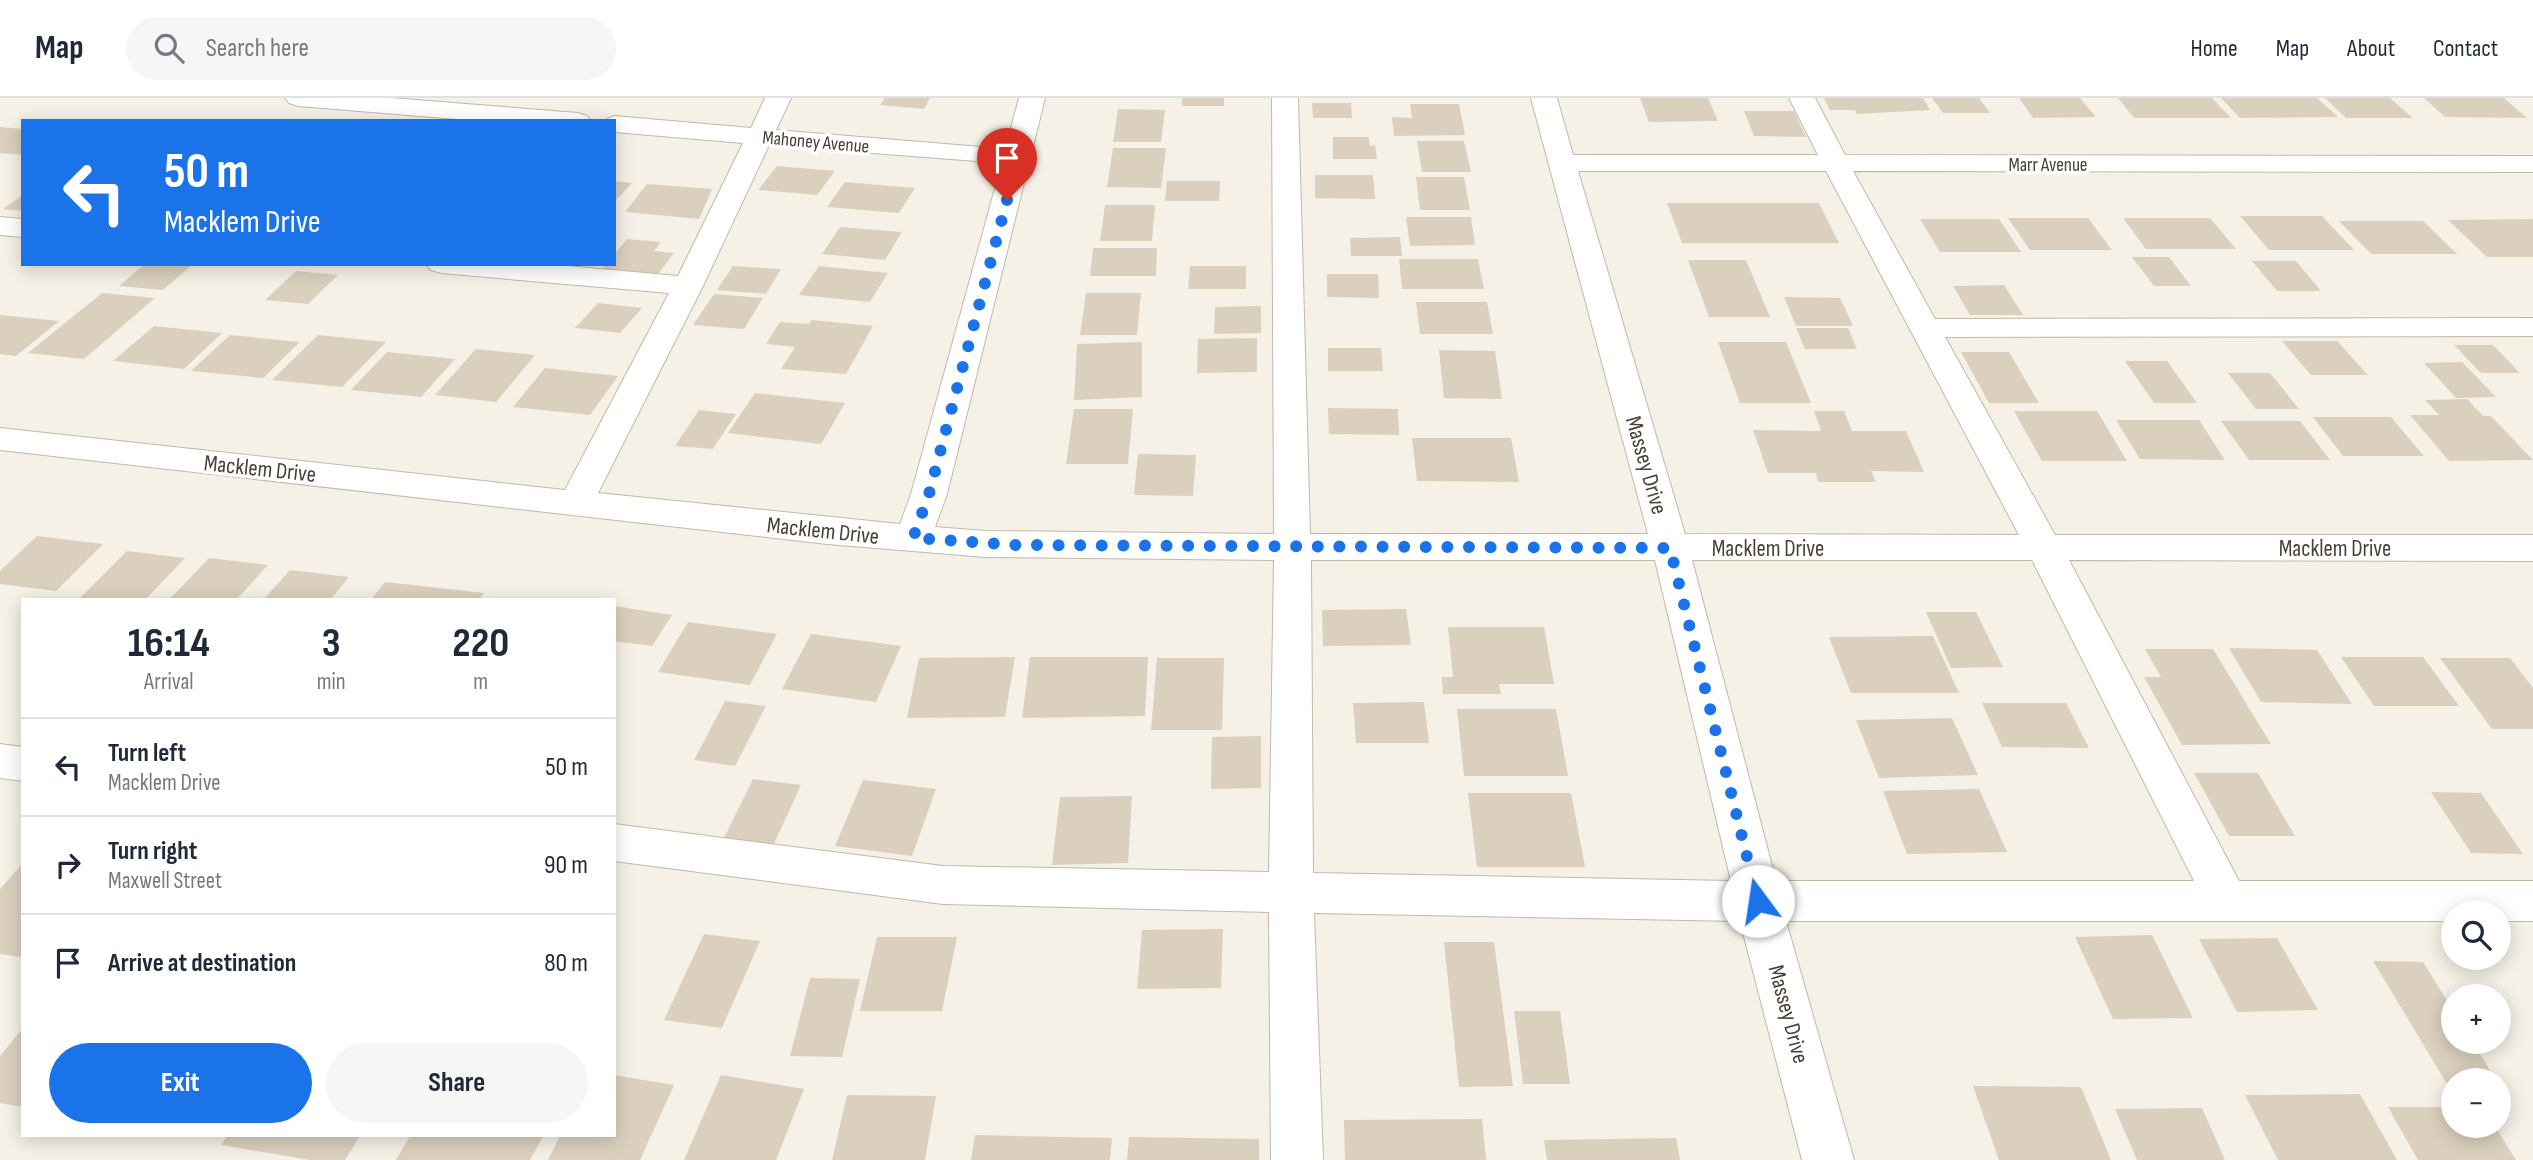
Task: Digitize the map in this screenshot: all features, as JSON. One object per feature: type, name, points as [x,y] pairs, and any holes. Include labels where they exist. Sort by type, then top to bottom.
[{"type":"street","points":[[298,98],[554,119]]},
{"type":"street","points":[[576,503],[688,286],[778,98]]},
{"type":"street","points":[[913,538],[929,494],[1032,98]]},
{"type":"street","points":[[1285,98],[1291,547],[1291,894],[1297,1160]]},
{"type":"street","name":"Massey Drive","points":[[1544,98],[1670,548],[1758,901],[1828,1160]]},
{"type":"street","points":[[1802,98],[2044,548],[2227,902]]},
{"type":"street","name":"Mahoney Avenue","points":[[616,124],[981,155],[1018,155]]},
{"type":"street","name":"Marr Avenue","points":[[1562,163],[2533,164]]},
{"type":"street","points":[[0,226],[21,228]]},
{"type":"street","points":[[463,266],[688,286]]},
{"type":"street","points":[[1924,328],[2533,327]]},
{"type":"street","name":"Macklem Drive","points":[[0,439],[576,503],[986,544],[1670,548],[2533,548]]},
{"type":"street","points":[[0,761],[21,764]]},
{"type":"street","points":[[616,842],[943,885],[1291,894],[1758,901],[2533,901]]},
{"type":"building","points":[[885,98],[930,98],[924,109],[880,105]]},
{"type":"building","points":[[1182,98],[1224,98],[1224,106],[1182,106]]},
{"type":"building","points":[[1640,98],[1708,98],[1718,121],[1649,122]]},
{"type":"building","points":[[1824,98],[1923,98],[1930,110],[1857,114],[1855,110],[1830,110]]},
{"type":"building","points":[[1932,98],[1979,98],[1990,113],[1943,113]]},
{"type":"building","points":[[2019,98],[2080,98],[2096,117],[2033,118]]},
{"type":"building","points":[[2118,98],[2212,98],[2231,118],[2134,118]]},
{"type":"building","points":[[2221,98],[2317,98],[2338,117],[2240,118]]},
{"type":"building","points":[[2325,98],[2390,98],[2413,118],[2346,118]]},
{"type":"building","points":[[2424,98],[2504,98],[2527,118],[2445,117]]},
{"type":"building","points":[[1312,103],[1351,103],[1352,118],[1313,118]]},
{"type":"building","points":[[1410,104],[1459,104],[1465,135],[1394,136],[1392,117],[1412,118]]},
{"type":"building","points":[[1118,109],[1165,110],[1161,142],[1113,142]]},
{"type":"building","points":[[1744,111],[1794,111],[1806,137],[1754,136]]},
{"type":"building","points":[[0,127],[21,129],[21,155],[0,153]]},
{"type":"building","points":[[1333,137],[1369,137],[1370,146],[1375,145],[1377,159],[1333,159]]},
{"type":"building","points":[[1417,141],[1464,141],[1471,172],[1422,172]]},
{"type":"building","points":[[1113,148],[1166,148],[1161,188],[1107,187]]},
{"type":"building","points":[[777,166],[835,171],[817,195],[758,190]]},
{"type":"building","points":[[1315,175],[1373,175],[1375,199],[1315,198]]},
{"type":"building","points":[[1416,177],[1464,177],[1470,210],[1420,210]]},
{"type":"building","points":[[616,181],[632,183],[616,200]]},
{"type":"building","points":[[1167,181],[1220,181],[1219,201],[1165,201]]},
{"type":"building","points":[[845,182],[915,188],[899,213],[827,207]]},
{"type":"building","points":[[647,184],[712,189],[699,219],[625,212]]},
{"type":"building","points":[[21,196],[21,211],[3,209]]},
{"type":"building","points":[[1667,203],[1819,203],[1839,243],[1682,243]]},
{"type":"building","points":[[1105,205],[1155,205],[1152,241],[1100,241]]},
{"type":"building","points":[[2240,216],[2322,216],[2354,250],[2269,250]]},
{"type":"building","points":[[1406,217],[1471,217],[1475,245],[1410,246]]},
{"type":"building","points":[[2008,218],[2088,218],[2112,250],[2030,250]]},
{"type":"building","points":[[2123,218],[2210,218],[2236,249],[2146,249]]},
{"type":"building","points":[[1920,219],[1999,219],[2021,252],[1940,252]]},
{"type":"building","points":[[2533,219],[2533,257],[2487,257],[2448,220]]},
{"type":"building","points":[[2339,221],[2423,221],[2457,254],[2371,254]]},
{"type":"building","points":[[840,227],[902,232],[885,260],[822,254]]},
{"type":"building","points":[[1400,237],[1402,256],[1351,256],[1350,238]]},
{"type":"building","points":[[627,239],[661,242],[654,251],[674,253],[658,274],[602,269],[604,266],[616,266],[616,253]]},
{"type":"building","points":[[1093,248],[1157,248],[1156,276],[1090,276]]},
{"type":"building","points":[[2132,257],[2169,257],[2191,286],[2154,286]]},
{"type":"building","points":[[1399,259],[1478,259],[1484,289],[1402,289]]},
{"type":"building","points":[[1688,260],[1746,260],[1770,317],[1709,317]]},
{"type":"building","points":[[2252,261],[2296,261],[2321,291],[2277,291]]},
{"type":"building","points":[[143,266],[191,266],[163,290],[119,286]]},
{"type":"building","points":[[733,266],[781,269],[766,294],[717,290]]},
{"type":"building","points":[[819,266],[888,273],[870,302],[799,295]]},
{"type":"building","points":[[1190,266],[1246,266],[1246,289],[1188,289]]},
{"type":"building","points":[[296,271],[338,275],[308,304],[265,300]]},
{"type":"building","points":[[1327,274],[1378,274],[1379,298],[1327,297]]},
{"type":"building","points":[[2004,285],[2023,315],[1970,315],[1953,286]]},
{"type":"building","points":[[102,293],[155,298],[84,359],[28,353]]},
{"type":"building","points":[[1086,293],[1141,293],[1137,335],[1080,335]]},
{"type":"building","points":[[714,294],[763,298],[744,329],[693,325]]},
{"type":"building","points":[[1784,297],[1840,298],[1853,326],[1796,326]]},
{"type":"building","points":[[1416,302],[1487,302],[1493,334],[1420,334]]},
{"type":"building","points":[[598,303],[642,308],[620,333],[575,328]]},
{"type":"building","points":[[1261,306],[1261,333],[1214,334],[1215,307]]},
{"type":"building","points":[[0,315],[59,321],[16,356],[0,354]]},
{"type":"building","points":[[811,320],[873,326],[846,374],[781,369],[795,347],[766,344],[780,322],[809,324]]},
{"type":"building","points":[[154,326],[222,333],[184,369],[113,361]]},
{"type":"building","points":[[1796,328],[1848,328],[1857,349],[1805,349]]},
{"type":"building","points":[[230,335],[300,342],[263,378],[191,371]]},
{"type":"building","points":[[318,335],[386,342],[342,387],[272,380]]},
{"type":"building","points":[[1257,338],[1257,372],[1197,373],[1198,339]]},
{"type":"building","points":[[2282,341],[2337,341],[2368,375],[2311,375]]},
{"type":"building","points":[[1142,342],[1142,397],[1074,400],[1077,344]]},
{"type":"building","points":[[1718,342],[1786,342],[1811,403],[1740,403]]},
{"type":"building","points":[[2454,345],[2493,345],[2520,373],[2481,373]]},
{"type":"building","points":[[1328,348],[1381,348],[1383,371],[1328,371]]},
{"type":"building","points":[[476,349],[535,355],[496,402],[435,395]]},
{"type":"building","points":[[1439,350],[1495,351],[1502,399],[1444,398]]},
{"type":"building","points":[[387,352],[455,359],[421,397],[351,390]]},
{"type":"building","points":[[1961,352],[2009,352],[2039,403],[1989,403]]},
{"type":"building","points":[[2125,361],[2167,361],[2197,403],[2154,403]]},
{"type":"building","points":[[2462,362],[2496,397],[2456,398],[2424,363]]},
{"type":"building","points":[[545,368],[618,376],[590,415],[513,407]]},
{"type":"building","points":[[2228,373],[2270,373],[2299,409],[2256,409]]},
{"type":"building","points":[[755,393],[845,403],[821,444],[728,433]]},
{"type":"building","points":[[2467,399],[2483,416],[2491,416],[2533,460],[2449,461],[2410,415],[2439,415],[2425,400]]},
{"type":"building","points":[[1328,408],[1398,409],[1399,435],[1329,434]]},
{"type":"building","points":[[1074,409],[1133,409],[1128,464],[1066,464]]},
{"type":"building","points":[[699,410],[736,414],[713,449],[675,446]]},
{"type":"building","points":[[1814,411],[1844,411],[1852,431],[1906,431],[1924,472],[1871,471],[1876,482],[1818,482],[1816,473],[1768,473],[1753,430],[1821,431]]},
{"type":"building","points":[[2014,411],[2097,411],[2127,461],[2042,461]]},
{"type":"building","points":[[2313,417],[2391,417],[2424,456],[2343,456]]},
{"type":"building","points":[[2116,420],[2199,420],[2225,460],[2140,459]]},
{"type":"building","points":[[2221,421],[2300,421],[2330,460],[2249,460]]},
{"type":"building","points":[[1412,438],[1511,438],[1519,482],[1417,481]]},
{"type":"building","points":[[1138,454],[1196,455],[1193,496],[1134,495]]},
{"type":"building","points":[[37,536],[103,544],[56,591],[0,584],[0,571]]},
{"type":"building","points":[[127,551],[185,558],[147,598],[80,598]]},
{"type":"building","points":[[209,558],[268,565],[238,598],[171,598]]},
{"type":"building","points":[[290,570],[349,577],[332,598],[265,598]]},
{"type":"building","points":[[385,582],[484,593],[480,598],[373,598]]},
{"type":"building","points":[[616,606],[672,615],[652,646],[616,641]]},
{"type":"building","points":[[1406,609],[1411,645],[1323,646],[1322,610]]},
{"type":"building","points":[[1926,612],[1976,612],[2003,667],[1951,668]]},
{"type":"building","points":[[688,622],[777,634],[750,685],[658,672]]},
{"type":"building","points":[[1448,627],[1544,627],[1554,684],[1499,684],[1501,694],[1443,694],[1442,677],[1453,677]]},
{"type":"building","points":[[811,634],[901,646],[876,702],[782,689]]},
{"type":"building","points":[[1933,636],[1959,693],[1851,693],[1829,637]]},
{"type":"building","points":[[2229,648],[2317,650],[2352,704],[2261,702]]},
{"type":"building","points":[[2145,649],[2213,649],[2271,744],[2182,745],[2144,677],[2161,677]]},
{"type":"building","points":[[1015,657],[1005,717],[907,718],[919,658]]},
{"type":"building","points":[[1030,657],[1148,657],[1145,716],[1022,718]]},
{"type":"building","points":[[2341,657],[2423,657],[2459,706],[2374,706]]},
{"type":"building","points":[[1157,658],[1224,658],[1222,730],[1151,730]]},
{"type":"building","points":[[2440,658],[2510,658],[2533,688],[2533,729],[2492,729]]},
{"type":"building","points":[[725,701],[766,706],[735,766],[694,760]]},
{"type":"building","points":[[1424,702],[1429,743],[1356,743],[1353,703]]},
{"type":"building","points":[[1982,703],[2066,703],[2089,748],[2002,747]]},
{"type":"building","points":[[1457,709],[1556,709],[1568,776],[1464,776]]},
{"type":"building","points":[[1952,718],[1978,775],[1879,778],[1856,720]]},
{"type":"building","points":[[1261,736],[1261,788],[1211,789],[1212,737]]},
{"type":"building","points":[[2194,773],[2258,773],[2295,836],[2229,836]]},
{"type":"building","points":[[753,779],[801,785],[773,846],[723,840]]},
{"type":"building","points":[[863,780],[936,789],[912,856],[835,846]]},
{"type":"building","points":[[1979,789],[2007,852],[1907,854],[1883,791]]},
{"type":"building","points":[[2431,792],[2481,793],[2523,854],[2471,853]]},
{"type":"building","points":[[1468,793],[1571,793],[1585,867],[1477,867]]},
{"type":"building","points":[[1132,796],[1128,863],[1052,865],[1060,797]]},
{"type":"building","points":[[21,865],[21,957],[0,954],[0,889]]},
{"type":"building","points":[[1223,929],[1221,988],[1137,989],[1142,930]]},
{"type":"building","points":[[704,934],[760,941],[722,1028],[664,1020]]},
{"type":"building","points":[[2152,935],[2193,1018],[2113,1019],[2075,937]]},
{"type":"building","points":[[877,937],[957,937],[942,1011],[860,1011]]},
{"type":"building","points":[[2277,938],[2318,1010],[2237,1012],[2199,939]]},
{"type":"building","points":[[1444,942],[1494,942],[1513,1086],[1459,1087]]},
{"type":"building","points":[[2373,961],[2423,962],[2441,991],[2441,1054],[2480,1054],[2489,1068],[2441,1068],[2441,1074]]},
{"type":"building","points":[[810,978],[860,979],[842,1057],[790,1056]]},
{"type":"building","points":[[1514,1011],[1560,1011],[1570,1084],[1523,1084]]},
{"type":"building","points":[[21,1030],[21,1107],[0,1103],[0,1056]]},
{"type":"building","points":[[616,1075],[674,1085],[640,1160],[548,1160],[560,1137],[616,1137]]},
{"type":"building","points":[[721,1075],[804,1089],[776,1160],[684,1160]]},
{"type":"building","points":[[1973,1086],[2081,1087],[2111,1160],[1999,1160]]},
{"type":"building","points":[[2360,1094],[2397,1160],[2278,1160],[2245,1095]]},
{"type":"building","points":[[847,1095],[936,1096],[925,1160],[832,1160]]},
{"type":"building","points":[[2388,1107],[2441,1107],[2441,1138],[2502,1138],[2516,1160],[2418,1160]]},
{"type":"building","points":[[2202,1108],[2225,1160],[2137,1160],[2115,1109]]},
{"type":"building","points":[[1482,1119],[1486,1160],[1345,1160],[1344,1120]]},
{"type":"building","points":[[975,1135],[1112,1138],[1110,1160],[971,1160]]},
{"type":"building","points":[[226,1137],[359,1137],[345,1160],[310,1160],[221,1145]]},
{"type":"building","points":[[409,1137],[542,1137],[530,1160],[396,1160]]},
{"type":"building","points":[[1129,1137],[1259,1139],[1259,1160],[1127,1160]]},
{"type":"building","points":[[1676,1138],[1680,1160],[1547,1160],[1544,1140]]},
{"type":"route","points":[[1007,200],[929,494],[913,538],[1014,545],[1670,548],[1758,901]]}]
